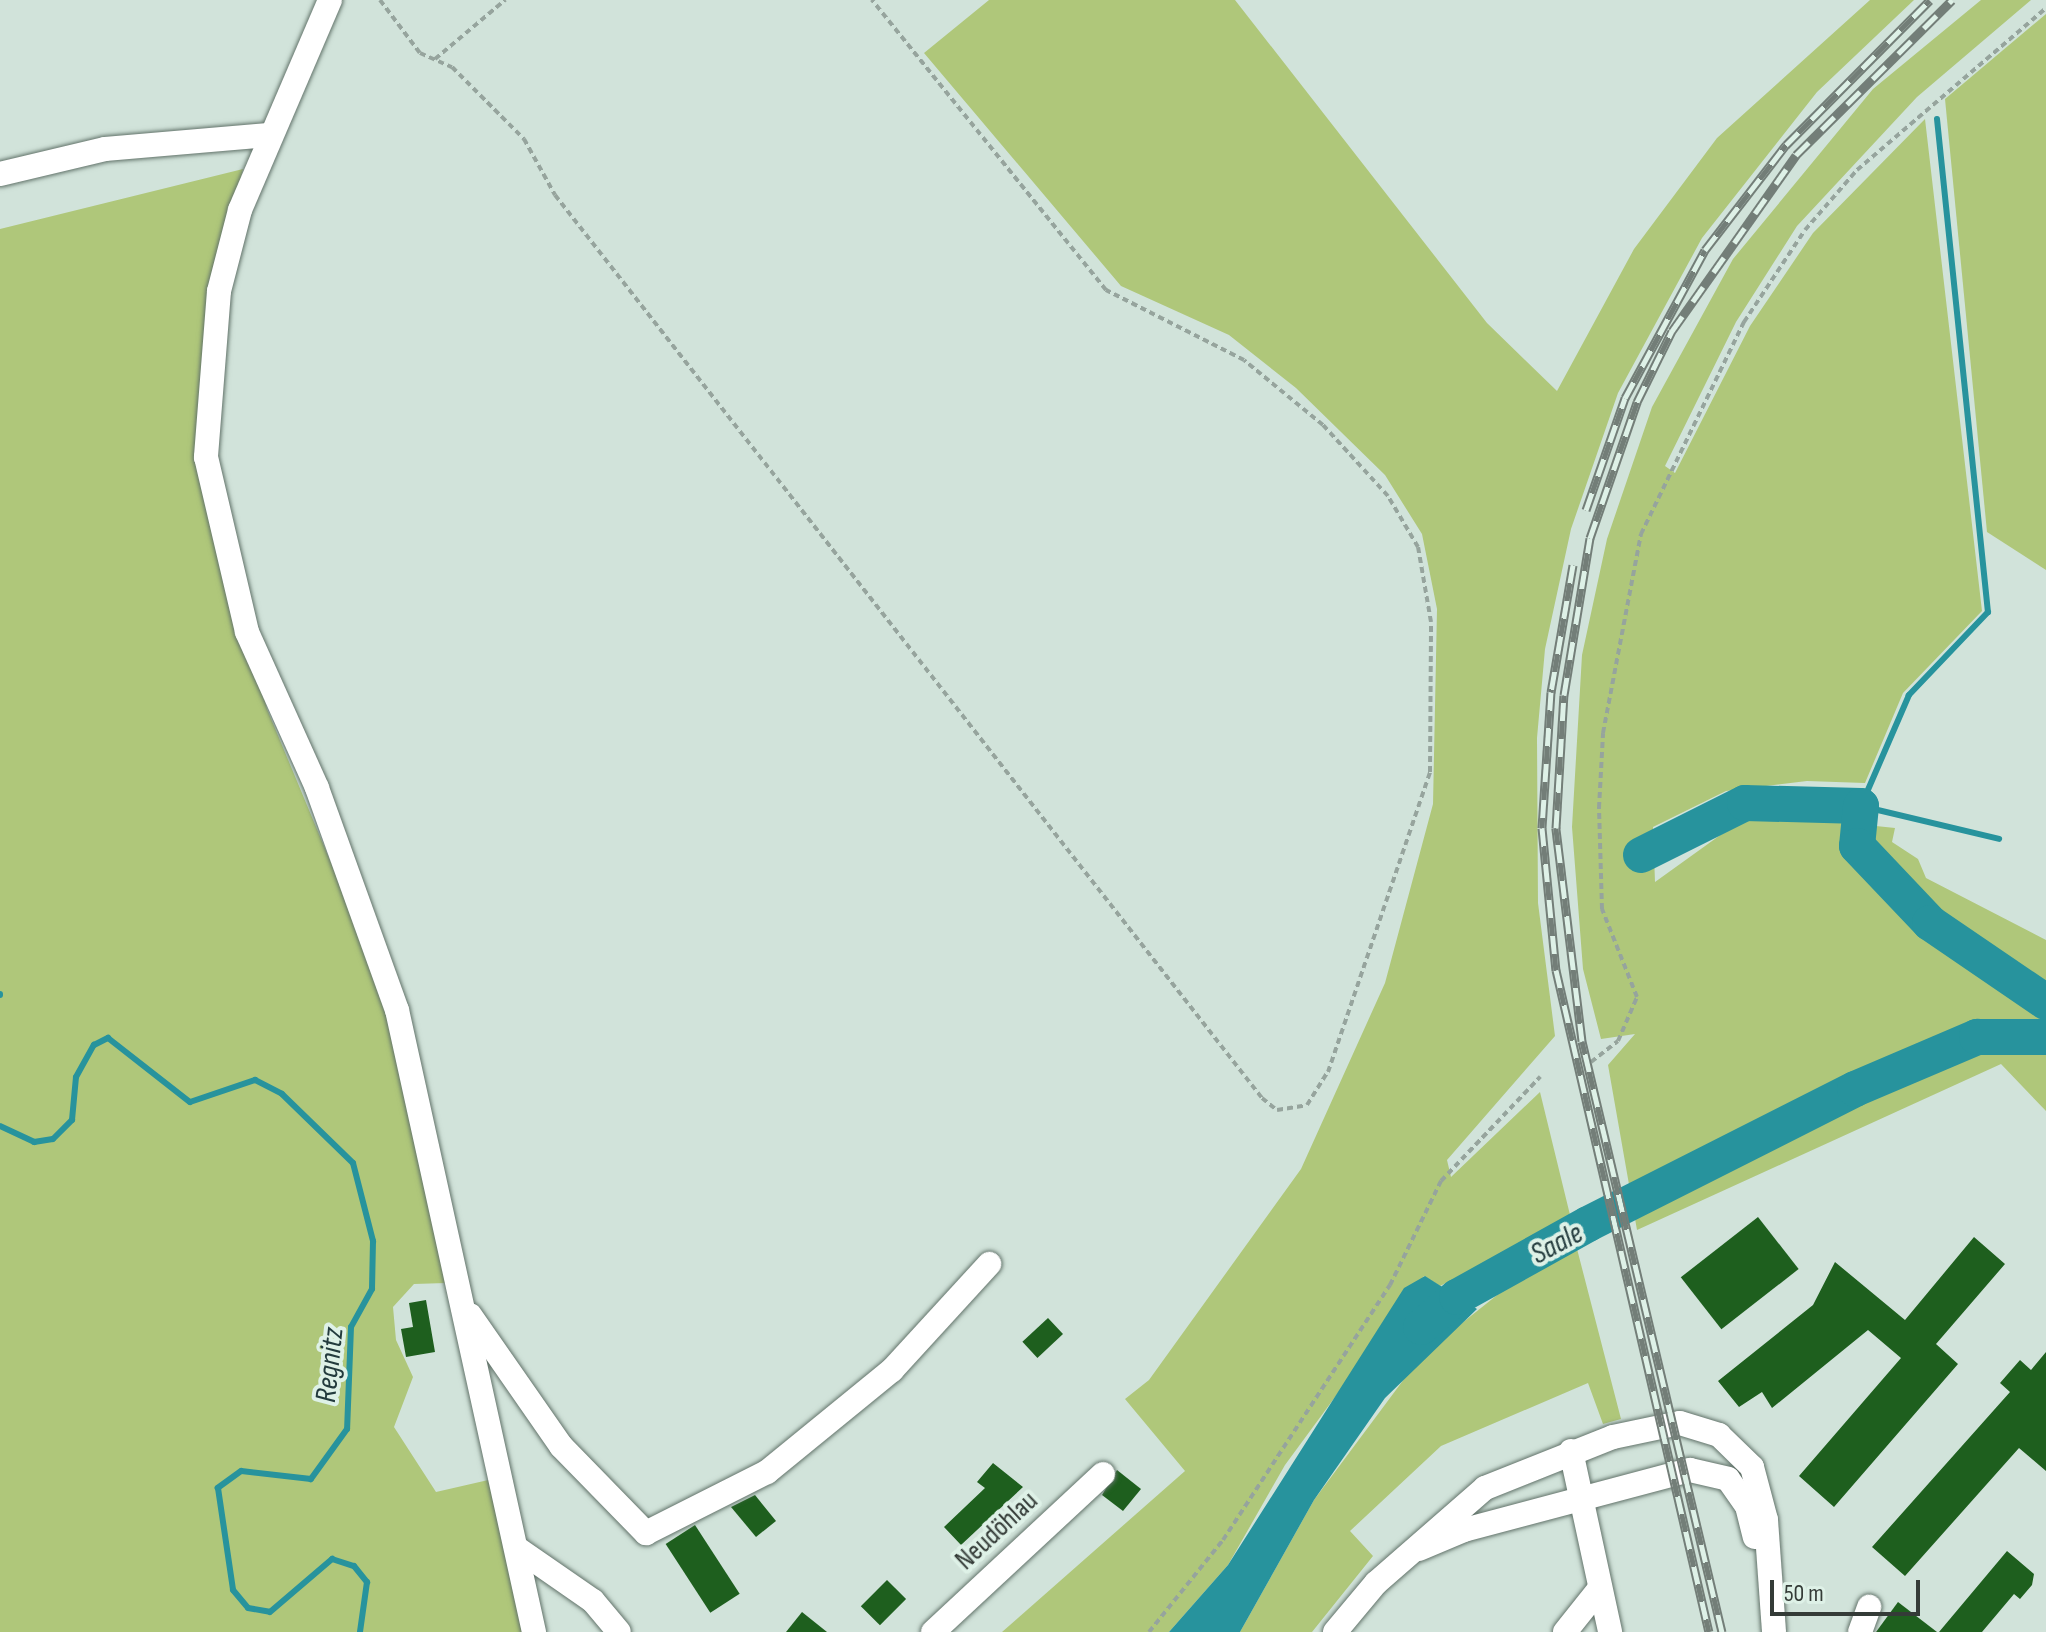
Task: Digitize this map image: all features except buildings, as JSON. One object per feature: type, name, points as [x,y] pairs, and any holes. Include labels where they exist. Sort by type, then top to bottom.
[{"type":"street","points":[[330,0],[268,135],[219,291],[206,457],[247,632],[317,788],[397,1010],[534,1632]]},
{"type":"street","points":[[0,174],[105,149],[268,135]]},
{"type":"street","points":[[463,1304],[561,1446],[646,1533],[767,1472],[892,1370],[989,1264]]},
{"type":"street","points":[[1335,1632],[1410,1553],[1485,1488],[1571,1451],[1680,1423],[1719,1435],[1752,1467],[1760,1487],[1774,1632]]},
{"type":"street","points":[[1571,1451],[1610,1632]]},
{"type":"street","points":[[1410,1553],[1580,1498],[1712,1471],[1747,1506],[1769,1592]]},
{"type":"street","name":"Neudöhlau","points":[[933,1632],[1103,1474]]},
{"type":"street","points":[[518,1549],[593,1601],[619,1632]]},
{"type":"street","points":[[1565,1632],[1600,1588]]},
{"type":"street","points":[[1860,1632],[1869,1607]]},
{"type":"path","points":[[380,0],[420,53],[435,59],[524,139],[555,195],[1262,1098],[1277,1110],[1307,1105],[1328,1072],[1430,772],[1431,622],[1418,547],[1388,496],[1301,406],[1244,360],[1106,290],[872,0]]},
{"type":"path","points":[[435,59],[505,0]]},
{"type":"path","points":[[1591,1062],[1618,1041],[1637,997],[1602,909],[1599,808],[1603,733],[1641,534],[1744,322],[1805,230],[1857,170],[2046,8]]},
{"type":"path","points":[[1149,1632],[1223,1540],[1390,1285],[1441,1181],[1540,1077]]},
{"type":"green space","points":[[989,0],[1235,0],[1487,323],[1557,391],[1634,249],[1717,138],[1870,0],[1914,0],[1817,92],[1702,238],[1618,393],[1571,529],[1545,649],[1537,738],[1538,903],[1555,1036],[1447,1160],[1451,1177],[1540,1092],[1571,1219],[1440,1286],[1424,1276],[1285,1465],[1228,1565],[1169,1632],[1002,1632],[1185,1471],[1125,1399],[1149,1380],[1301,1169],[1385,983],[1433,804],[1437,609],[1422,534],[1385,475],[1296,388],[1229,335],[1121,286],[924,53]]},
{"type":"green space","points":[[1981,0],[2031,0],[1917,97],[1797,226],[1736,322],[1665,466],[1675,473],[1750,326],[1813,233],[1925,119],[1982,611],[1903,693],[1865,783],[1807,781],[1726,791],[1653,827],[1655,882],[1751,813],[1895,828],[1892,842],[1918,859],[1926,878],[2046,940],[2046,1111],[2001,1064],[1637,1230],[1608,1065],[1635,1034],[1601,1039],[1583,969],[1572,827],[1582,655],[1607,539],[1652,407],[1733,259],[1873,89]]},
{"type":"green space","points":[[2046,14],[2046,570],[1987,532],[1945,99]]},
{"type":"green space","points":[[243,169],[206,319],[206,478],[267,709],[393,1012],[446,1283],[414,1284],[393,1307],[396,1340],[413,1377],[394,1427],[436,1492],[497,1478],[527,1632],[0,1632],[0,229]]},
{"type":"green space","points":[[1576,1245],[1621,1419],[1603,1424],[1588,1383],[1441,1446],[1350,1531],[1373,1556],[1312,1632],[1240,1632],[1314,1500],[1422,1355],[1516,1280]]},
{"type":"water","points":[[1425,1276],[1477,1309],[1385,1398],[1314,1500],[1240,1632],[1169,1632],[1228,1565],[1404,1288]]},
{"type":"waterway","points":[[1937,119],[1988,612],[1909,695],[1861,806],[1999,839]]},
{"type":"waterway","points":[[1641,855],[1745,803],[1861,806],[1857,846],[1930,923],[2046,1002]]},
{"type":"waterway","name":"Saale","points":[[1421,1327],[1457,1297],[1588,1224],[1855,1089],[1977,1037],[2046,1037]]},
{"type":"waterway","name":"Regnitz","points":[[0,1126],[34,1142],[53,1139],[72,1120],[76,1077],[94,1045],[108,1038],[190,1102],[255,1080],[282,1094],[353,1163],[373,1241],[372,1289],[351,1327],[347,1429],[311,1479],[241,1471],[218,1488],[233,1590],[248,1608],[270,1612],[332,1559],[354,1566],[367,1582],[360,1632]]},
{"type":"railway","points":[[1586,510],[1625,398],[1705,250],[1786,145],[1930,0]]},
{"type":"railway","points":[[1722,1632],[1582,1041],[1556,828],[1564,695],[1590,538],[1637,402],[1672,331],[1796,155],[1952,0]]},
{"type":"railway","points":[[1573,565],[1551,692],[1542,828],[1556,970],[1709,1632]]}]
